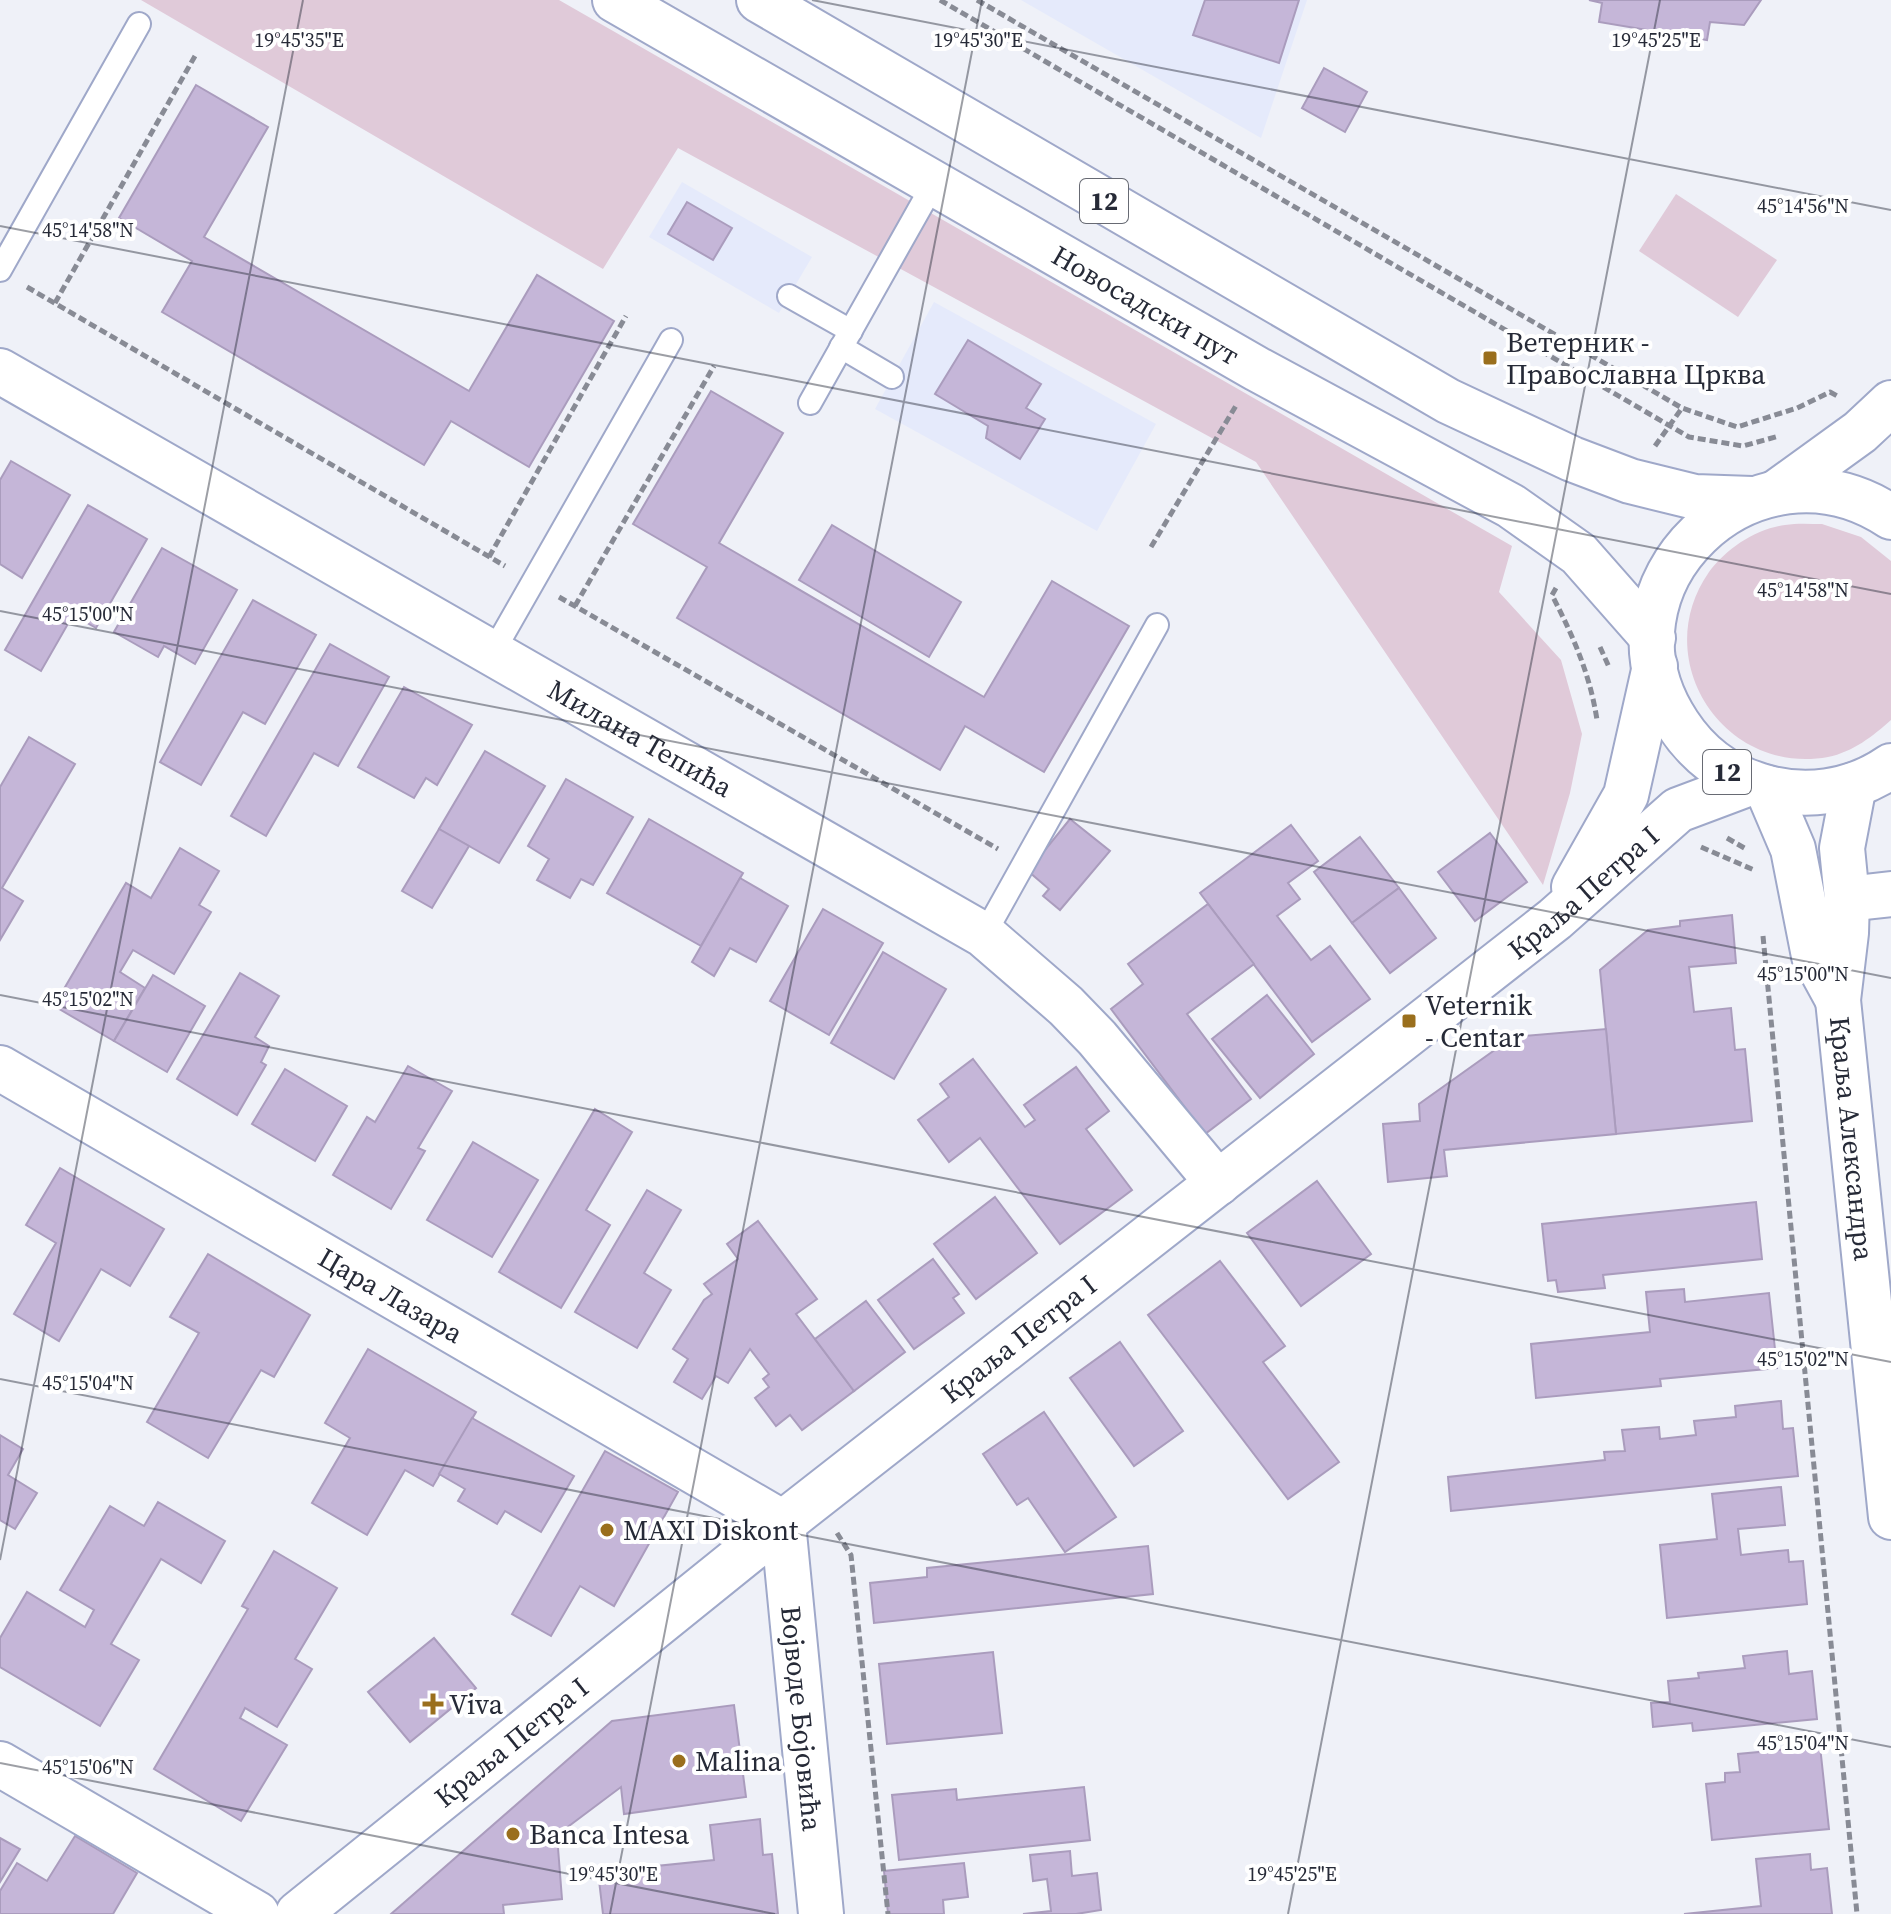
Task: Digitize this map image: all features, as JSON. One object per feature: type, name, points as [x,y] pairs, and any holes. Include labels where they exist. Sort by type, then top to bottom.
[{"type":"street","name":"Новосадски пут","points":[[615,0],[1257,369],[1511,506],[1579,554],[1598,574],[1654,652]]},
{"type":"street","name":"12","points":[[759,0],[1448,401],[1572,459],[1630,481],[1695,497],[1765,496],[1804,490],[1830,492],[1855,498],[1891,517]]},
{"type":"street","name":"Милана Тепића","points":[[0,371],[984,935],[1066,1006],[1097,1038],[1218,1183]]},
{"type":"street","points":[[1765,496],[1860,432],[1891,403]]},
{"type":"street","name":"12","points":[[1765,496],[1728,510],[1707,525],[1674,564],[1655,612],[1654,652],[1661,691],[1687,737],[1705,756],[1726,771],[1758,785],[1811,793],[1879,774]]},
{"type":"street","points":[[1555,919],[1626,795],[1654,652]]},
{"type":"street","points":[[1838,1000],[1845,958],[1847,899],[1842,848],[1879,774]]},
{"type":"street","points":[[1758,785],[1793,849],[1814,956],[1838,1000]]},
{"type":"street","name":"Краља Петра I","points":[[298,1914],[799,1511],[1555,919],[1678,810],[1758,785]]},
{"type":"street","points":[[1847,899],[1891,894]]},
{"type":"street","name":"Краља Александра","points":[[1838,1000],[1891,1517]]},
{"type":"street","name":"Цара Лазара","points":[[0,1068],[799,1511]]},
{"type":"street","name":"Војводе Бојовића","points":[[799,1511],[821,1914]]},
{"type":"street","points":[[0,1764],[257,1914]]},
{"type":"lane","points":[[0,270],[139,24]]},
{"type":"lane","points":[[810,403],[934,183]]},
{"type":"lane","points":[[789,296],[892,377]]},
{"type":"lane","points":[[493,652],[671,340]]},
{"type":"lane","points":[[984,935],[1157,625]]},
{"type":"path","points":[[940,0],[1689,437]]},
{"type":"path","points":[[977,0],[1682,408]]},
{"type":"path","points":[[55,303],[195,56]]},
{"type":"path","points":[[489,557],[626,316]]},
{"type":"path","points":[[575,606],[714,366]]},
{"type":"path","points":[[1151,547],[1257,369]]},
{"type":"path","points":[[1763,934],[1857,1914]]},
{"type":"path","points":[[799,1511],[851,1555],[888,1914]]},
{"type":"shaded area","points":[[141,0],[559,0],[1512,546],[1499,592],[1561,660],[1582,734],[1570,793],[1543,885],[1256,462],[678,148],[603,269]]},
{"type":"shaded area","points":[[1021,0],[1307,0],[1261,138]]},
{"type":"shaded area","points":[[682,182],[812,257],[779,313],[649,237]]},
{"type":"shaded area","points":[[1676,194],[1777,260],[1738,317],[1639,251]]},
{"type":"shaded area","points":[[934,302],[1156,424],[1097,531],[875,409]]},
{"type":"shaded area","points":[[1822,524],[1861,537],[1891,561],[1891,720],[1846,751],[1828,757],[1790,758],[1757,748],[1728,730],[1706,704],[1692,674],[1687,640],[1692,606],[1709,572],[1724,555],[1753,535],[1774,527]]},
{"type":"building","points":[[1205,0],[1299,0],[1279,63],[1193,35]]},
{"type":"building","points":[[1589,0],[1761,0],[1744,25],[1710,22],[1707,40],[1599,22],[1602,3]]},
{"type":"building","points":[[1324,68],[1367,92],[1345,132],[1302,108]]},
{"type":"building","points":[[196,85],[268,127],[204,237],[469,391],[537,275],[614,321],[529,467],[451,421],[424,465],[162,312],[192,261],[119,218]]},
{"type":"building","points":[[687,202],[732,228],[713,260],[668,234]]},
{"type":"building","points":[[968,340],[1041,384],[1026,408],[1045,419],[1020,459],[986,438],[988,426],[935,394]]},
{"type":"building","points":[[711,391],[783,433],[719,543],[984,697],[1052,581],[1129,626],[1044,772],[965,726],[940,770],[677,618],[707,567],[633,524]]},
{"type":"building","points":[[11,461],[70,495],[22,578],[0,564],[0,480]]},
{"type":"building","points":[[88,505],[147,539],[96,628],[73,615],[41,671],[5,650]]},
{"type":"building","points":[[832,525],[961,602],[929,657],[799,580]]},
{"type":"building","points":[[162,548],[237,590],[195,664],[164,646],[158,657],[114,632]]},
{"type":"building","points":[[253,600],[316,635],[265,724],[243,712],[201,785],[160,762]]},
{"type":"building","points":[[330,644],[389,677],[338,766],[314,753],[266,836],[231,816]]},
{"type":"building","points":[[404,687],[472,725],[437,785],[426,778],[414,798],[358,767]]},
{"type":"building","points":[[29,737],[75,764],[2,888],[23,901],[0,940],[0,787]]},
{"type":"building","points":[[485,751],[545,786],[499,863],[439,829]]},
{"type":"building","points":[[566,779],[633,817],[593,885],[581,879],[570,898],[537,880],[549,859],[528,846]]},
{"type":"building","points":[[649,819],[743,873],[701,946],[607,893]]},
{"type":"building","points":[[1070,819],[1110,851],[1060,910],[1043,896],[1049,889],[1028,871]]},
{"type":"building","points":[[1291,825],[1318,861],[1288,883],[1300,899],[1277,916],[1311,960],[1330,946],[1370,999],[1312,1042],[1200,893]]},
{"type":"building","points":[[439,829],[469,846],[432,908],[402,891]]},
{"type":"building","points":[[1490,833],[1527,882],[1475,921],[1438,872]]},
{"type":"building","points":[[1360,837],[1399,888],[1352,923],[1314,872]]},
{"type":"building","points":[[180,848],[219,871],[199,905],[211,912],[174,974],[133,950],[120,972],[145,988],[114,1041],[54,1006],[126,883],[151,898]]},
{"type":"building","points":[[740,878],[788,906],[756,962],[730,948],[714,976],[692,962]]},
{"type":"building","points":[[1399,888],[1436,938],[1390,973],[1352,923]]},
{"type":"building","points":[[1208,904],[1254,964],[1187,1014],[1251,1099],[1205,1134],[1111,1009],[1143,984],[1128,964]]},
{"type":"building","points":[[823,909],[883,943],[829,1035],[770,1001]]},
{"type":"building","points":[[1732,915],[1736,963],[1689,967],[1694,1012],[1731,1008],[1735,1050],[1745,1049],[1752,1121],[1616,1134],[1600,970],[1648,930],[1680,926],[1680,921]]},
{"type":"building","points":[[883,952],[946,989],[894,1079],[831,1043]]},
{"type":"building","points":[[240,973],[279,996],[255,1037],[269,1046],[261,1062],[266,1065],[237,1115],[177,1079]]},
{"type":"building","points":[[153,975],[205,1006],[167,1072],[114,1041]]},
{"type":"building","points":[[1267,995],[1314,1054],[1260,1098],[1212,1039]]},
{"type":"building","points":[[1606,1029],[1616,1134],[1444,1150],[1447,1176],[1388,1182],[1383,1124],[1420,1121],[1419,1104],[1513,1037]]},
{"type":"building","points":[[973,1059],[1025,1127],[1035,1120],[1024,1105],[1076,1067],[1109,1111],[1086,1129],[1132,1190],[1060,1244],[980,1138],[949,1162],[918,1120],[949,1097],[940,1084]]},
{"type":"building","points":[[408,1066],[452,1091],[418,1148],[425,1151],[391,1209],[333,1175],[367,1117],[375,1122]]},
{"type":"building","points":[[285,1069],[347,1106],[315,1161],[252,1124]]},
{"type":"building","points":[[595,1109],[632,1132],[586,1210],[610,1225],[561,1308],[499,1272]]},
{"type":"building","points":[[473,1142],[538,1180],[492,1257],[427,1220]]},
{"type":"building","points":[[60,1168],[164,1229],[130,1286],[101,1269],[59,1341],[14,1314],[56,1243],[26,1225]]},
{"type":"building","points":[[1317,1181],[1371,1254],[1301,1306],[1247,1233]]},
{"type":"building","points":[[647,1190],[681,1210],[644,1273],[671,1290],[637,1348],[575,1312]]},
{"type":"building","points":[[995,1197],[1037,1253],[976,1299],[934,1244]]},
{"type":"building","points":[[1756,1202],[1762,1259],[1603,1275],[1605,1288],[1558,1292],[1556,1280],[1548,1281],[1542,1224]]},
{"type":"building","points":[[758,1221],[817,1299],[796,1314],[854,1391],[802,1430],[790,1415],[776,1426],[755,1398],[769,1387],[763,1379],[769,1374],[750,1349],[728,1383],[716,1376],[702,1399],[674,1382],[688,1359],[673,1349],[704,1300],[712,1294],[704,1284],[738,1259],[727,1244]]},
{"type":"building","points":[[208,1254],[310,1315],[274,1377],[261,1370],[208,1458],[147,1422],[199,1333],[170,1317]]},
{"type":"building","points":[[933,1259],[959,1294],[953,1298],[964,1313],[914,1349],[878,1300]]},
{"type":"building","points":[[1220,1261],[1285,1346],[1263,1362],[1339,1462],[1288,1499],[1148,1315]]},
{"type":"building","points":[[1684,1289],[1685,1302],[1769,1293],[1777,1368],[1660,1379],[1661,1386],[1536,1398],[1531,1344],[1650,1332],[1646,1292]]},
{"type":"building","points":[[866,1301],[905,1352],[854,1391],[815,1339]]},
{"type":"building","points":[[1120,1342],[1183,1431],[1134,1466],[1070,1378]]},
{"type":"building","points":[[368,1349],[476,1412],[433,1486],[405,1470],[367,1535],[312,1503],[350,1438],[325,1423]]},
{"type":"building","points":[[1781,1401],[1783,1429],[1793,1428],[1798,1476],[1451,1511],[1448,1477],[1605,1460],[1604,1452],[1625,1451],[1622,1430],[1659,1427],[1660,1439],[1696,1435],[1694,1421],[1736,1417],[1735,1406]]},
{"type":"building","points":[[1044,1412],[1116,1517],[1065,1552],[1028,1498],[1017,1505],[983,1454]]},
{"type":"building","points":[[472,1418],[574,1476],[541,1532],[505,1511],[497,1524],[458,1501],[465,1489],[439,1474]]},
{"type":"building","points":[[0,1435],[23,1449],[8,1475],[37,1493],[15,1529],[0,1520]]},
{"type":"building","points":[[605,1451],[678,1492],[614,1606],[580,1586],[551,1636],[512,1614]]},
{"type":"building","points":[[1781,1487],[1785,1525],[1738,1529],[1741,1555],[1788,1550],[1789,1562],[1803,1561],[1807,1604],[1667,1618],[1660,1545],[1717,1539],[1712,1494]]},
{"type":"building","points":[[158,1502],[225,1541],[201,1583],[161,1559],[111,1644],[139,1660],[100,1726],[0,1667],[0,1638],[27,1592],[85,1627],[94,1610],[60,1590],[110,1506],[144,1526]]},
{"type":"building","points":[[1148,1546],[1153,1594],[874,1623],[870,1583],[927,1577],[927,1568]]},
{"type":"building","points":[[274,1551],[337,1588],[295,1659],[312,1669],[277,1727],[245,1708],[240,1718],[287,1745],[241,1821],[154,1769],[248,1609],[242,1606]]},
{"type":"building","points":[[434,1638],[476,1688],[410,1742],[368,1692]]},
{"type":"building","points":[[1787,1651],[1789,1674],[1812,1671],[1817,1719],[1693,1731],[1692,1723],[1653,1727],[1651,1703],[1670,1702],[1668,1681],[1699,1678],[1698,1673],[1745,1668],[1743,1656]]},
{"type":"building","points":[[993,1652],[1002,1733],[887,1744],[879,1664]]},
{"type":"building","points":[[734,1705],[746,1797],[624,1814],[621,1787],[557,1835],[562,1899],[503,1905],[504,1914],[391,1914],[612,1721]]},
{"type":"building","points":[[1820,1746],[1829,1829],[1712,1840],[1706,1784],[1725,1782],[1725,1773],[1740,1772],[1738,1754]]},
{"type":"building","points":[[1084,1787],[1090,1840],[899,1860],[892,1795],[956,1789],[957,1800]]},
{"type":"building","points":[[760,1819],[763,1855],[772,1854],[778,1914],[603,1914],[598,1872],[714,1860],[710,1825]]},
{"type":"building","points":[[75,1836],[137,1873],[113,1914],[0,1914],[0,1891],[17,1863],[47,1881]]},
{"type":"building","points":[[0,1838],[20,1849],[0,1882]]},
{"type":"building","points":[[1070,1851],[1072,1876],[1097,1873],[1101,1910],[1076,1914],[1023,1914],[1051,1911],[1047,1879],[1033,1881],[1030,1855]]},
{"type":"building","points":[[1810,1854],[1811,1870],[1827,1868],[1832,1914],[1684,1914],[1761,1906],[1756,1859]]},
{"type":"building","points":[[964,1863],[968,1897],[943,1900],[944,1914],[888,1914],[884,1871]]},
{"type":"place","name":"Ветерник - Православна Црква","points":[[1490,358]]},
{"type":"place","name":"Veternik - Centar","points":[[1409,1021]]},
{"type":"place","name":"MAXI Diskont","points":[[607,1530]]},
{"type":"place","name":"Viva","points":[[433,1704]]},
{"type":"place","name":"Malina","points":[[679,1761]]},
{"type":"place","name":"Banca Intesa","points":[[513,1834]]}]
